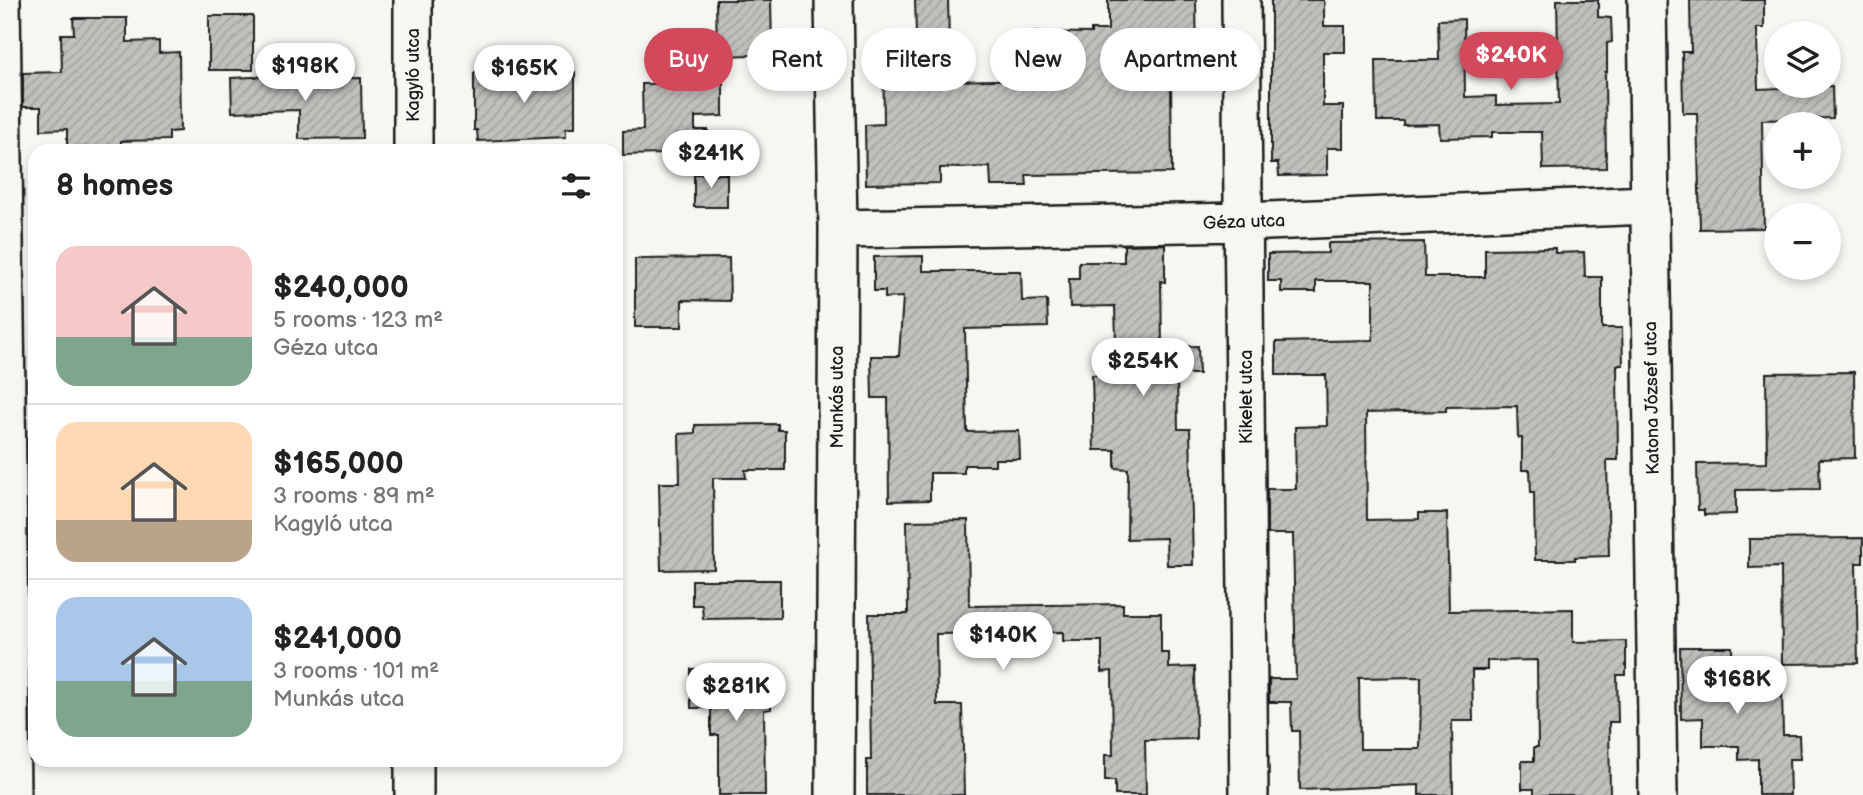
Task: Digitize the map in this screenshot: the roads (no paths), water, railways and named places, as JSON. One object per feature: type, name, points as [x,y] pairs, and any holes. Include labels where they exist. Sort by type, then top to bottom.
[{"type":"street","points":[[1,0],[11,795]]},
{"type":"street","name":"Kagyló utca","points":[[413,0],[413,144]]},
{"type":"street","name":"Munkás utca","points":[[834,0],[838,229],[835,795]]},
{"type":"street","name":"Kikelet utca","points":[[1241,0],[1249,795]]},
{"type":"street","name":"Katona József utca","points":[[1647,0],[1658,795]]},
{"type":"street","name":"Géza utca","points":[[838,229],[1245,222],[1649,205]]},
{"type":"street","points":[[414,767],[414,795]]}]
